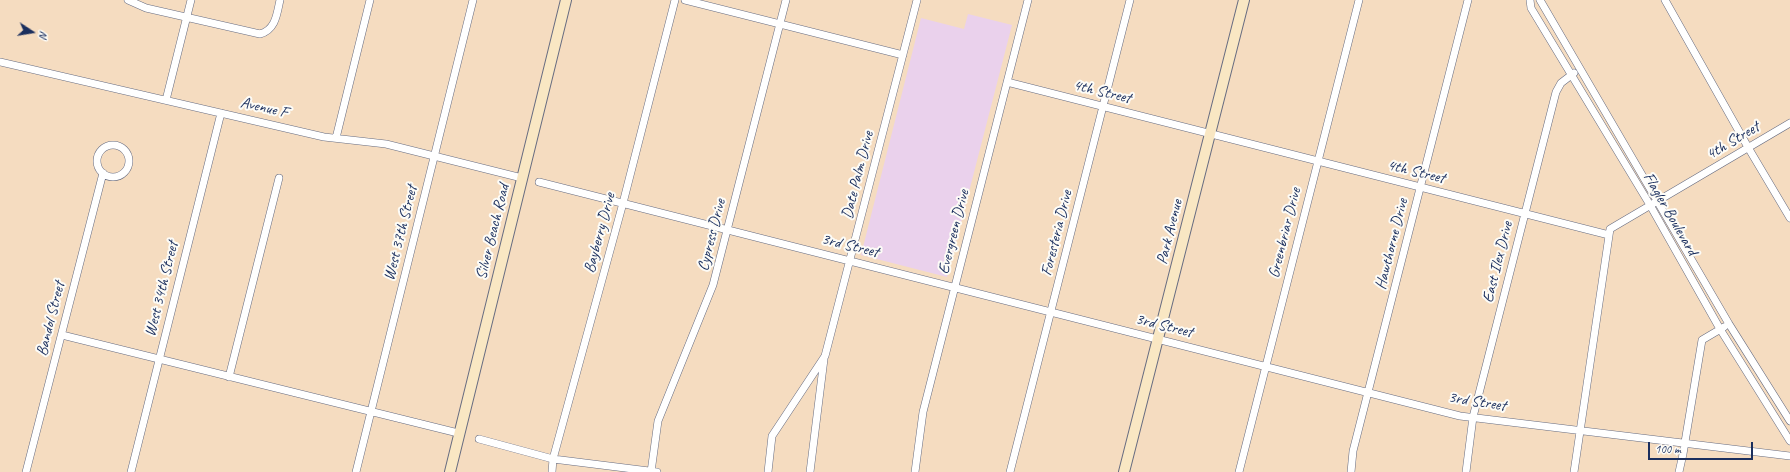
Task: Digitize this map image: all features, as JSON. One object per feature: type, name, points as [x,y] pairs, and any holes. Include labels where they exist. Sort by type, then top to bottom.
[{"type":"street","points":[[128,0],[146,8],[260,34],[270,30],[275,22],[280,0]]},
{"type":"street","points":[[166,100],[191,0]]},
{"type":"street","points":[[336,138],[370,0]]},
{"type":"street","name":"West 37th Street","points":[[356,472],[473,0]]},
{"type":"street","name":"Silver Beach Road","points":[[450,472],[458,434],[566,0]]},
{"type":"street","name":"Bayberry Drive","points":[[552,472],[553,459],[623,203],[675,0]]},
{"type":"street","points":[[685,0],[903,55]]},
{"type":"street","name":"Cypress Drive","points":[[653,472],[658,421],[713,285],[786,0]]},
{"type":"street","name":"Date Palm Drive","points":[[810,472],[825,356],[917,0]]},
{"type":"street","name":"Evergreen Drive","points":[[915,472],[923,412],[1028,0]]},
{"type":"street","name":"Foresteria Drive","points":[[1010,472],[1130,0]]},
{"type":"street","name":"Park Avenue","points":[[1124,472],[1244,0]]},
{"type":"street","name":"Greenbriar Drive","points":[[1239,472],[1359,0]]},
{"type":"street","name":"Hawthorne Drive","points":[[1351,472],[1353,451],[1468,0]]},
{"type":"street","name":"Flagler Boulevard","points":[[1530,0],[1532,8],[1571,76],[1650,205],[1720,329],[1790,441]]},
{"type":"street","name":"Flagler Boulevard","points":[[1540,0],[1729,324],[1790,421]]},
{"type":"street","points":[[1665,0],[1749,149],[1790,218]]},
{"type":"street","name":"Avenue F","points":[[0,62],[336,138],[386,144],[522,178]]},
{"type":"street","name":"East Ilex Drive","points":[[1466,472],[1473,417],[1556,92],[1561,83],[1580,70]]},
{"type":"street","name":"4th Street","points":[[1007,82],[1609,235],[1610,229],[1749,149],[1790,123]]},
{"type":"street","name":"West 34th Street","points":[[131,472],[221,113]]},
{"type":"street","points":[[112,145],[123,148],[129,162],[125,171],[112,177],[102,173],[97,164],[100,152],[107,146],[112,145]]},
{"type":"street","name":"Bandol Street","points":[[26,472],[102,173]]},
{"type":"street","points":[[229,377],[279,178]]},
{"type":"street","name":"3rd Street","points":[[539,182],[1460,416],[1580,429],[1685,444],[1790,456]]},
{"type":"street","points":[[1574,472],[1609,235]]},
{"type":"street","points":[[1678,472],[1685,444],[1702,340],[1729,324]]},
{"type":"street","points":[[62,335],[458,434]]},
{"type":"street","name":"Date Palm Drive","points":[[768,472],[772,436],[825,356]]},
{"type":"street","points":[[479,439],[553,459],[653,472]]},
{"type":"shaded area","points":[[968,14],[1012,25],[947,277],[861,255],[921,18],[964,29]]}]
